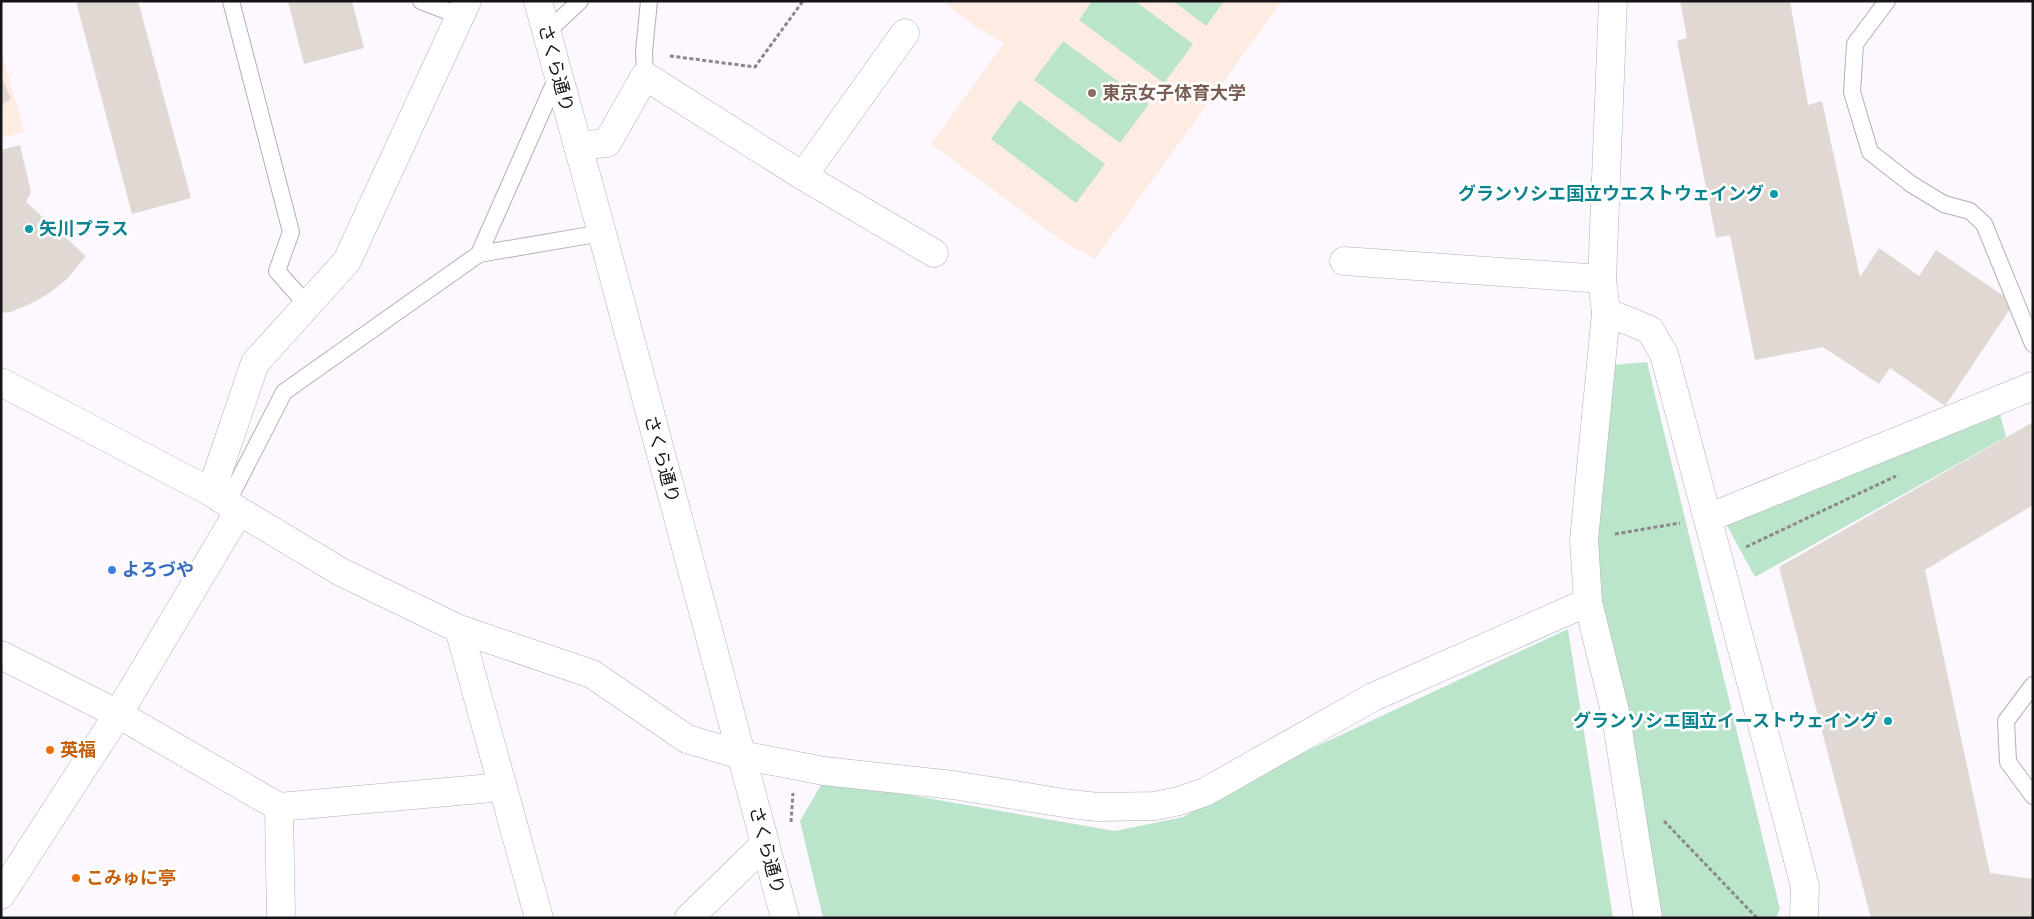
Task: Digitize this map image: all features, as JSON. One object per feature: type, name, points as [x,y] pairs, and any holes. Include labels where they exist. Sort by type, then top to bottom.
[{"type":"street","name":"さくら通り","points":[[538,1],[785,918]]},
{"type":"street","points":[[1613,1],[1602,279],[1606,313],[1584,540],[1588,602],[1615,711],[1648,918]]},
{"type":"street","points":[[1,895],[118,714],[226,502],[255,363],[348,261],[464,9]]},
{"type":"street","points":[[803,176],[905,33]]},
{"type":"street","points":[[578,146],[607,143],[645,64],[803,176],[934,253]]},
{"type":"street","points":[[1344,261],[1602,279]]},
{"type":"street","points":[[1606,313],[1650,330],[1664,354],[1720,559],[1805,886],[1804,918]]},
{"type":"street","points":[[1,382],[226,502],[341,572],[459,629],[592,674],[687,739],[741,755],[824,771],[953,786],[1098,807],[1155,806],[1180,801],[1205,792],[1373,698],[1588,602]]},
{"type":"street","points":[[1708,518],[2033,386]]},
{"type":"street","points":[[459,629],[540,918]]},
{"type":"street","points":[[1,655],[118,714],[278,807],[503,787]]},
{"type":"street","points":[[278,807],[281,918]]},
{"type":"street","points":[[689,918],[765,844]]},
{"type":"lane","points":[[230,1],[291,232],[277,271],[307,305]]},
{"type":"lane","points":[[421,1],[464,9]]},
{"type":"lane","points":[[546,33],[580,1]]},
{"type":"lane","points":[[645,64],[650,1]]},
{"type":"lane","points":[[1887,1],[1854,44],[1852,92],[1870,152],[1911,184],[1944,204],[1970,211],[1978,216],[1984,224],[2033,344]]},
{"type":"lane","points":[[479,254],[558,75]]},
{"type":"lane","points":[[226,502],[284,392],[479,254],[602,233]]},
{"type":"lane","points":[[2033,685],[2006,721],[2008,762],[2033,796]]},
{"type":"path","points":[[645,64],[755,67],[803,1]]},
{"type":"path","points":[[1720,559],[1897,476]]},
{"type":"path","points":[[1584,540],[1708,518]]},
{"type":"path","points":[[791,820],[793,793]]},
{"type":"path","points":[[1658,814],[1757,918]]},
{"type":"shaded area","name":"東京女子体育大学","points":[[943,1],[1282,1],[1095,259],[1064,242],[931,144],[1004,43],[976,27]]},
{"type":"shaded area","points":[[1,50],[24,132],[1,138]]},
{"type":"green space","points":[[1092,1],[1135,1],[1193,44],[1164,83],[1079,20]]},
{"type":"green space","points":[[1173,1],[1224,1],[1206,26]]},
{"type":"green space","points":[[1063,41],[1149,104],[1120,143],[1034,80]]},
{"type":"green space","points":[[1019,100],[1105,164],[1076,203],[991,139]]},
{"type":"green space","points":[[1647,362],[1780,909],[1776,918],[1642,918],[1601,647],[1594,451],[1612,365]]},
{"type":"green space","points":[[1996,398],[2006,437],[1755,577],[1720,513]]},
{"type":"green space","points":[[1568,629],[1613,918],[823,918],[800,821],[824,780],[1115,831],[1183,817],[1283,762]]},
{"type":"building","points":[[76,1],[138,1],[191,198],[132,214]]},
{"type":"building","points":[[288,1],[352,1],[364,48],[304,64]]},
{"type":"building","name":"グランソシエ国立ウエストウェイング","points":[[1680,1],[1790,1],[1808,105],[1822,101],[1860,277],[1879,248],[1919,276],[1936,250],[2014,303],[1945,406],[1890,368],[1879,384],[1823,347],[1755,360],[1730,235],[1716,238],[1677,41],[1687,38]]},
{"type":"building","points":[[1,76],[11,99],[1,105]]},
{"type":"building","name":"矢川プラス","points":[[20,145],[31,192],[26,202],[86,256],[67,279],[48,294],[11,312],[1,313],[1,150]]},
{"type":"building","name":"グランソシエ国立イーストウェイング","points":[[2033,422],[2033,505],[1925,570],[1990,873],[2033,879],[2033,918],[1871,918],[1779,567]]},
{"type":"place","name":"東京女子体育大学","points":[[1092,93]]},
{"type":"place","name":"グランソシエ国立ウエストウェイング","points":[[1774,194]]},
{"type":"place","name":"矢川プラス","points":[[29,229]]},
{"type":"place","name":"よろづや","points":[[112,570]]},
{"type":"place","name":"グランソシエ国立イーストウェイング","points":[[1888,721]]},
{"type":"place","name":"英福","points":[[50,750]]},
{"type":"place","name":"こみゅに亭","points":[[76,878]]}]
